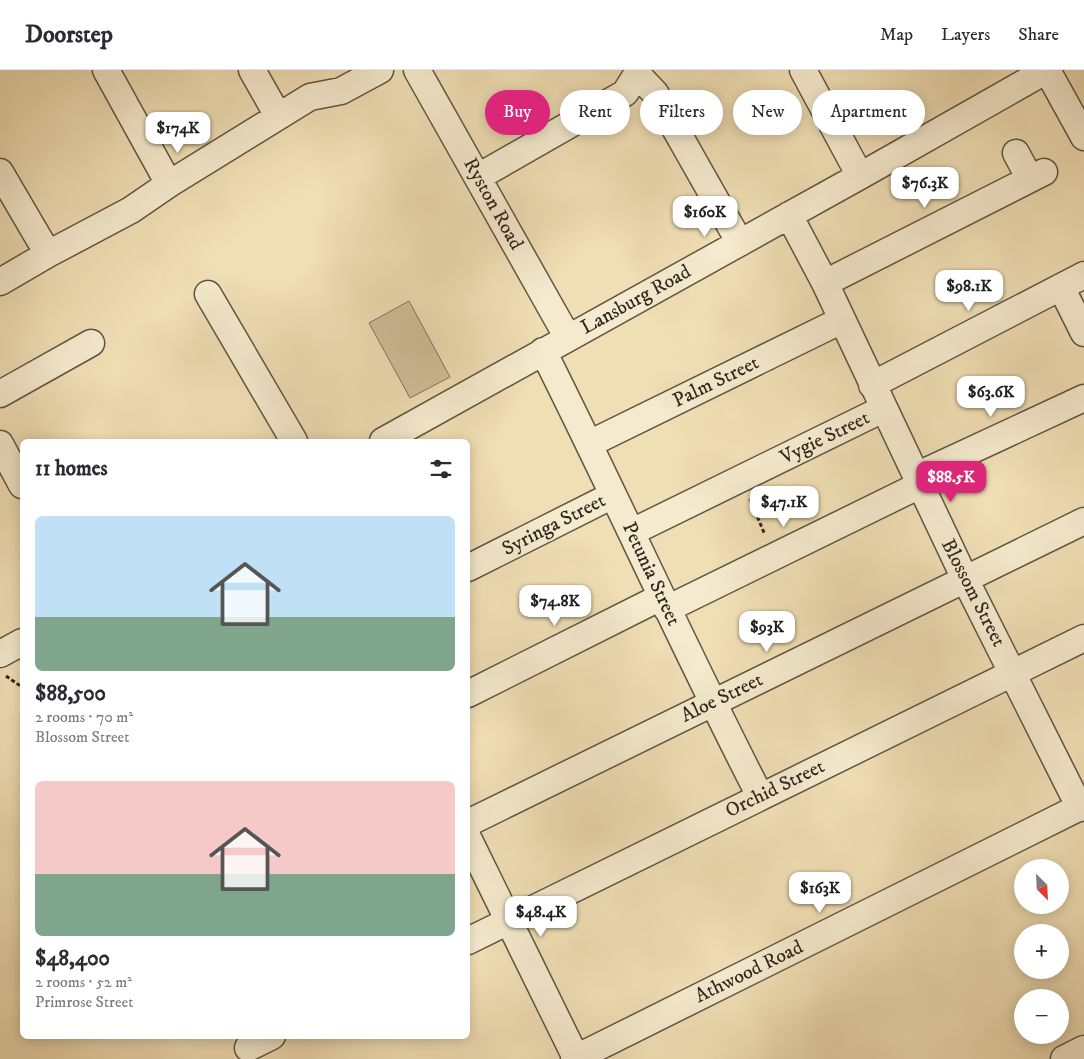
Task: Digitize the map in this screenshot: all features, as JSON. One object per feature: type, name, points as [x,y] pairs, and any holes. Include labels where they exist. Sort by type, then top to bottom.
[{"type":"street","points":[[106,70],[169,184]]},
{"type":"street","points":[[252,70],[278,116]]},
{"type":"street","points":[[0,282],[131,210],[169,184],[310,97],[341,91],[380,70]]},
{"type":"street","name":"Ryston Road","points":[[417,70],[568,338]]},
{"type":"street","points":[[803,70],[860,176]]},
{"type":"street","points":[[1047,70],[1084,137]]},
{"type":"street","name":"Lansburg Road","points":[[387,439],[1047,70]]},
{"type":"street","points":[[478,177],[624,93],[638,72],[655,93],[740,242]]},
{"type":"street","points":[[824,283],[1037,176],[1016,153]]},
{"type":"street","points":[[0,172],[48,254]]},
{"type":"street","name":"Blossom Street","points":[[789,215],[842,320],[965,579],[1082,806]]},
{"type":"street","points":[[872,385],[1084,275]]},
{"type":"street","points":[[1061,287],[1084,333]]},
{"type":"street","points":[[208,294],[293,439]]},
{"type":"street","name":"Palm Street","points":[[590,444],[842,320]]},
{"type":"street","points":[[0,394],[91,343]]},
{"type":"street","name":"Petunia Street","points":[[543,351],[590,444],[712,703],[760,796]]},
{"type":"street","points":[[470,693],[664,603],[775,556],[918,480],[1084,398]]},
{"type":"street","name":"Vygie Street","points":[[632,532],[883,409]]},
{"type":"street","points":[[0,444],[14,485]]},
{"type":"street","name":"Syringa Street","points":[[470,567],[613,495]]},
{"type":"street","name":"Aloe Street","points":[[470,821],[1084,521]]},
{"type":"street","name":"Orchid Street","points":[[470,940],[1084,638]]},
{"type":"street","points":[[2,663],[20,644]]},
{"type":"street","name":"Athwood Road","points":[[575,1059],[1082,806]]},
{"type":"street","points":[[470,842],[575,1059]]},
{"type":"street","points":[[248,1048],[266,1039]]},
{"type":"street","points":[[1064,1059],[1084,1049]]},
{"type":"path","points":[[740,479],[775,556]]},
{"type":"path","points":[[2,663],[7,678],[20,686]]},
{"type":"shaded area","points":[[409,301],[450,377],[410,398],[369,323]]}]
